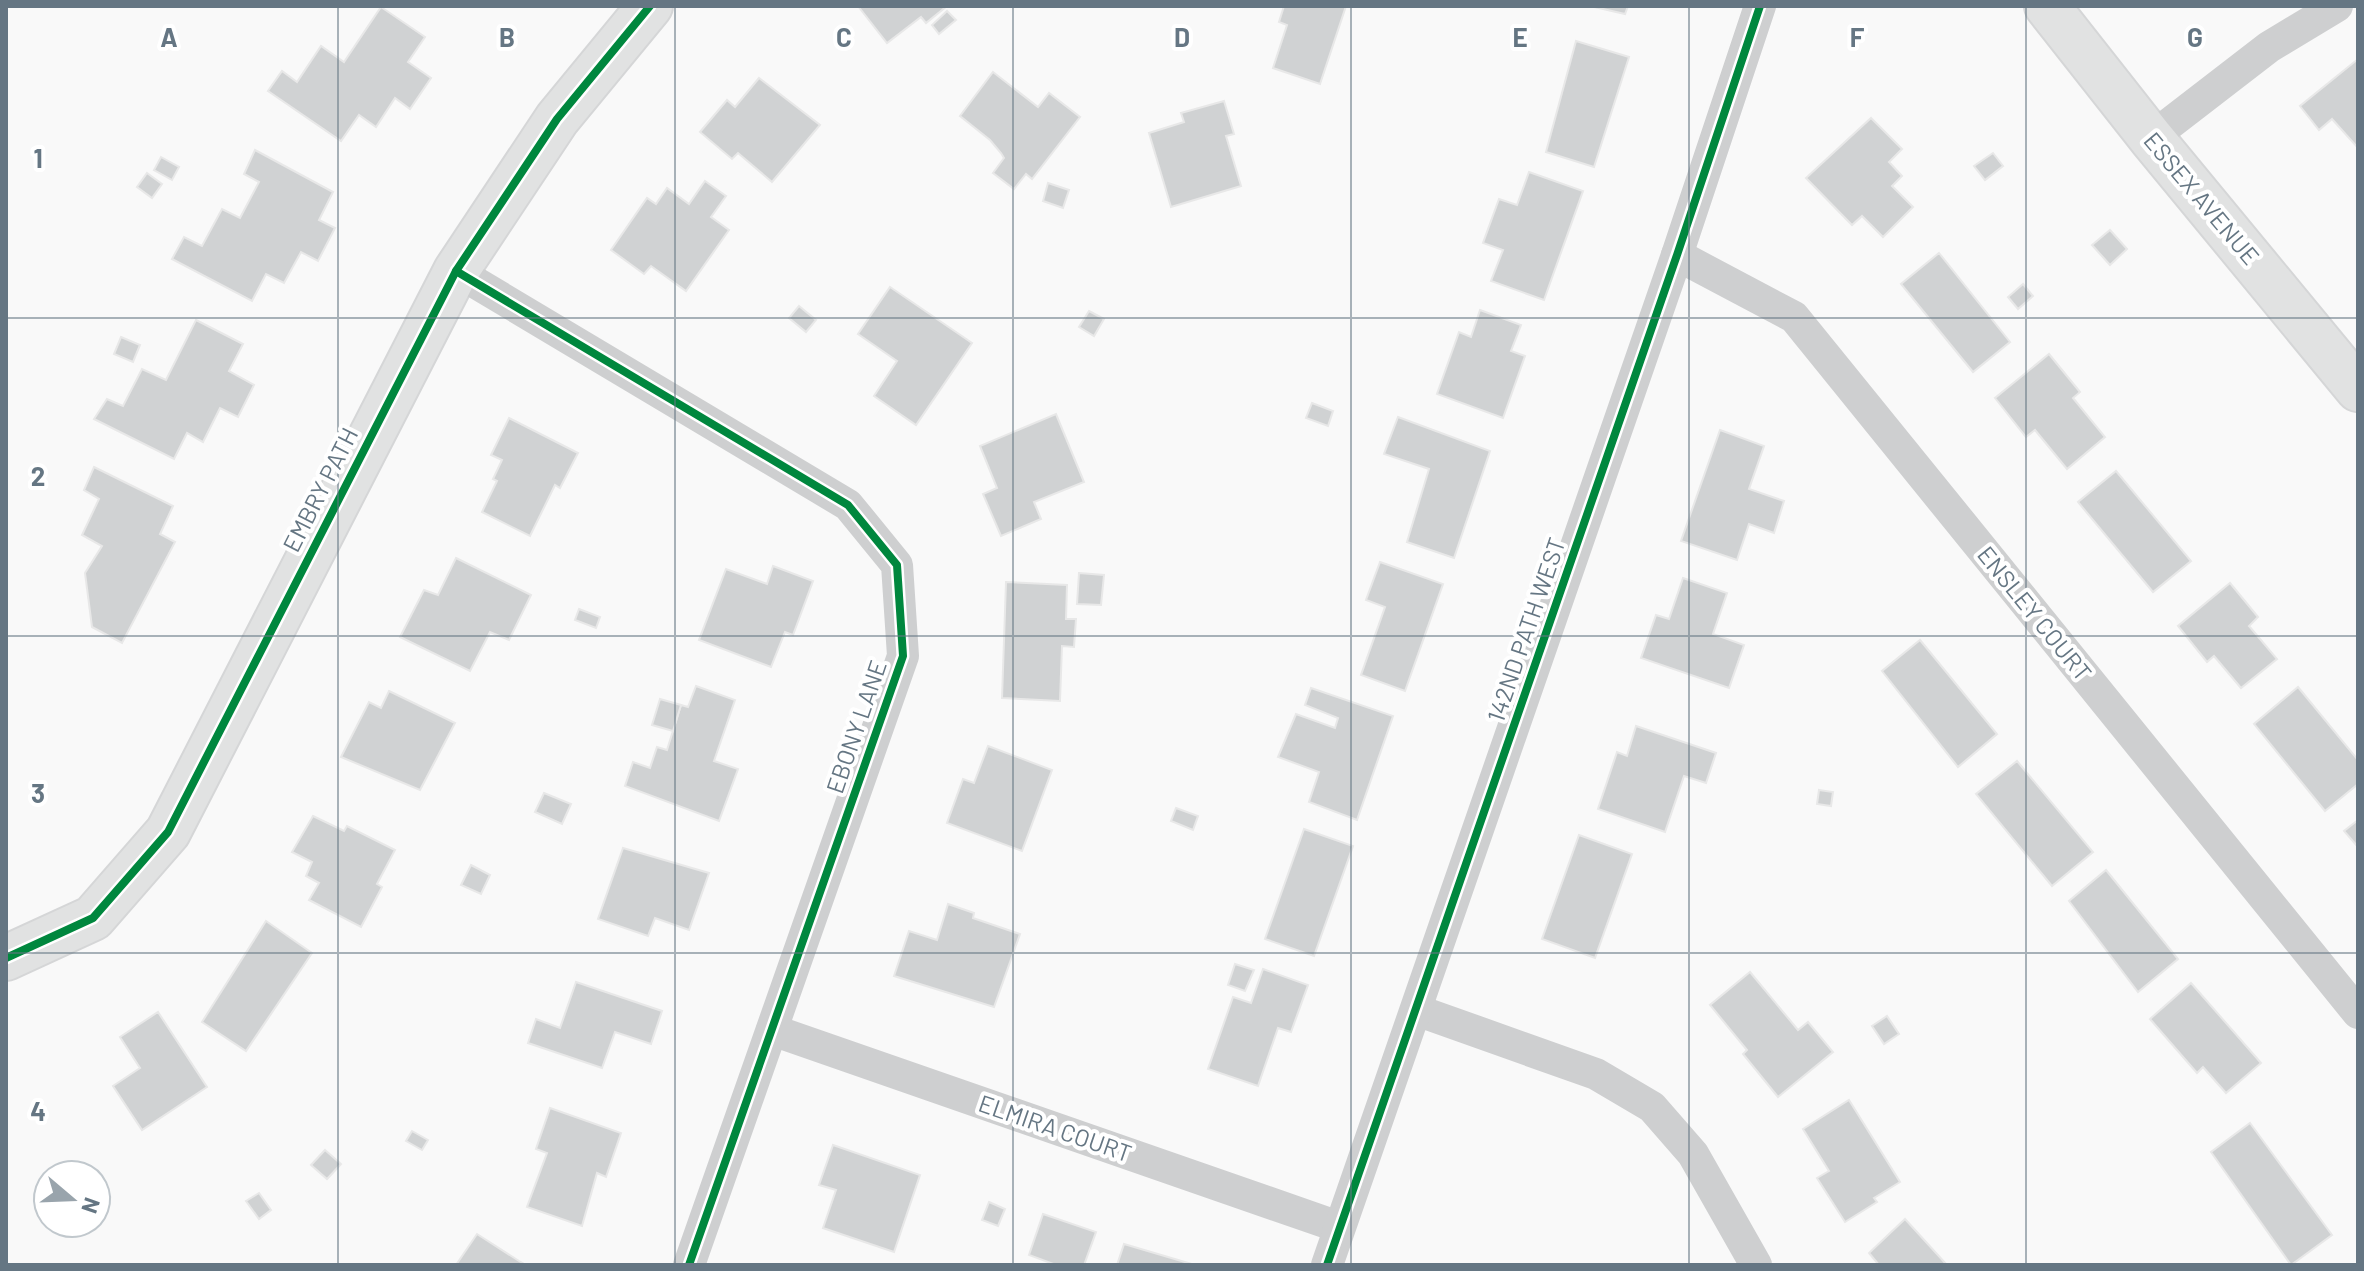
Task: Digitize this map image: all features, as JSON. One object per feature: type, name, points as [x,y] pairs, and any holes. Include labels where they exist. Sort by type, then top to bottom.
[{"type":"street","name":"EMBRY PATH","points":[[6,958],[93,918],[168,832],[456,271],[557,119],[650,6]]},
{"type":"street","name":"142ND PATH WEST","points":[[1327,1265],[1677,255],[1760,6]]},
{"type":"street","name":"ESSEX AVENUE","points":[[2047,6],[2151,138],[2358,389]]},
{"type":"street","points":[[2151,138],[2269,47],[2337,6]]},
{"type":"street","name":"ENSLEY COURT","points":[[1677,255],[1794,317],[2358,1013]]},
{"type":"street","name":"EBONY LANE","points":[[456,271],[848,505],[897,565],[903,656],[689,1265]]},
{"type":"street","points":[[1416,1010],[1596,1074],[1652,1107],[1693,1154],[1756,1265]]},
{"type":"street","name":"ELMIRA COURT","points":[[772,1030],[1339,1227]]},
{"type":"building","points":[[858,6],[947,6],[926,23],[921,17],[887,43]]},
{"type":"building","points":[[1284,6],[1346,6],[1320,84],[1273,68],[1287,25],[1279,22]]},
{"type":"building","points":[[1590,6],[1628,6],[1625,14]]},
{"type":"building","points":[[381,7],[425,37],[408,62],[431,78],[410,109],[395,98],[376,127],[359,115],[341,141],[268,91],[282,71],[297,82],[321,46],[344,62]]},
{"type":"building","points":[[947,11],[956,20],[939,34],[932,25]]},
{"type":"building","points":[[1576,41],[1629,57],[1594,167],[1546,152]]},
{"type":"building","points":[[2358,59],[2358,148],[2332,119],[2319,130],[2300,106]]},
{"type":"building","points":[[993,72],[1038,107],[1049,93],[1080,117],[1032,179],[1026,174],[1014,189],[993,173],[1004,158],[1001,153],[960,116]]},
{"type":"building","points":[[759,78],[820,125],[772,182],[738,153],[732,159],[700,132],[727,100],[735,107]]},
{"type":"building","points":[[1224,101],[1234,134],[1226,136],[1241,186],[1171,207],[1149,133],[1184,122],[1181,113]]},
{"type":"building","points":[[1871,118],[1902,149],[1889,162],[1902,176],[1892,186],[1913,207],[1883,237],[1862,216],[1852,225],[1806,178]]},
{"type":"building","points":[[255,150],[333,192],[319,220],[335,228],[318,261],[301,252],[284,283],[266,274],[252,301],[172,259],[184,237],[202,246],[222,209],[240,218],[259,182],[244,174]]},
{"type":"building","points":[[1993,153],[2003,166],[1985,180],[1974,166]]},
{"type":"building","points":[[161,157],[179,167],[172,180],[154,170]]},
{"type":"building","points":[[1529,172],[1583,191],[1544,300],[1491,281],[1503,250],[1483,243],[1499,199],[1517,205]]},
{"type":"building","points":[[147,173],[162,184],[152,198],[137,187]]},
{"type":"building","points":[[705,181],[726,196],[711,217],[729,230],[686,291],[651,266],[644,274],[611,250],[647,198],[656,204],[667,188],[689,204]]},
{"type":"building","points":[[1048,183],[1069,190],[1063,208],[1043,201]]},
{"type":"building","points":[[2110,230],[2127,249],[2110,265],[2092,245]]},
{"type":"building","points":[[1939,253],[2010,342],[1973,372],[1901,284]]},
{"type":"building","points":[[2023,284],[2033,296],[2018,309],[2008,297]]},
{"type":"building","points":[[890,287],[972,343],[916,425],[874,396],[897,361],[858,334]]},
{"type":"building","points":[[799,306],[816,320],[806,332],[789,318]]},
{"type":"building","points":[[1480,310],[1521,325],[1511,351],[1525,356],[1503,418],[1437,394],[1459,332],[1471,337]]},
{"type":"building","points":[[1089,311],[1104,319],[1094,336],[1079,327]]},
{"type":"building","points":[[196,320],[243,344],[229,371],[254,385],[238,417],[220,408],[203,442],[187,433],[174,459],[94,419],[107,399],[123,406],[142,369],[166,380]]},
{"type":"building","points":[[121,337],[140,345],[133,362],[114,354]]},
{"type":"building","points":[[2049,354],[2080,392],[2073,398],[2105,437],[2067,469],[2035,430],[2026,437],[1995,398]]},
{"type":"building","points":[[1312,403],[1333,411],[1328,426],[1306,418]]},
{"type":"building","points":[[1056,414],[1084,482],[1034,502],[1041,519],[1001,536],[983,494],[997,488],[980,446]]},
{"type":"building","points":[[1398,417],[1490,451],[1454,558],[1407,542],[1429,469],[1384,454]]},
{"type":"building","points":[[509,418],[578,453],[560,488],[555,485],[530,536],[482,512],[497,481],[493,479],[502,460],[491,455]]},
{"type":"building","points":[[1720,430],[1764,446],[1749,489],[1784,501],[1774,533],[1749,524],[1737,560],[1681,541]]},
{"type":"building","points":[[94,467],[173,506],[160,534],[175,542],[122,643],[92,627],[85,573],[102,546],[82,535],[99,499],[84,490]]},
{"type":"building","points":[[2116,471],[2191,561],[2153,592],[2078,502]]},
{"type":"building","points":[[456,558],[531,595],[509,640],[490,632],[470,671],[400,637],[424,590],[438,595]]},
{"type":"building","points":[[1380,562],[1443,584],[1405,691],[1361,675],[1385,607],[1366,600]]},
{"type":"building","points":[[773,566],[813,581],[793,635],[785,632],[771,667],[699,640],[726,569],[767,584]]},
{"type":"building","points":[[1079,573],[1104,575],[1101,605],[1077,604]]},
{"type":"building","points":[[1683,578],[1727,593],[1713,634],[1744,645],[1729,688],[1641,658],[1656,615],[1669,619]]},
{"type":"building","points":[[1006,582],[1067,585],[1066,619],[1076,619],[1074,647],[1062,646],[1060,701],[1002,698]]},
{"type":"building","points":[[2230,583],[2258,617],[2249,626],[2277,659],[2241,688],[2214,656],[2207,662],[2178,626]]},
{"type":"building","points":[[579,609],[600,617],[596,628],[575,620]]},
{"type":"building","points":[[1920,640],[1997,734],[1958,767],[1882,671]]},
{"type":"building","points":[[696,686],[735,700],[714,761],[738,769],[719,821],[625,786],[633,762],[650,768],[657,747],[667,750],[681,705],[688,707]]},
{"type":"building","points":[[2298,687],[2358,760],[2358,784],[2325,811],[2254,724]]},
{"type":"building","points":[[1311,688],[1393,716],[1357,820],[1309,802],[1319,772],[1278,757],[1296,714],[1335,728],[1338,718],[1305,705]]},
{"type":"building","points":[[389,691],[455,723],[420,790],[341,757],[369,702],[381,708]]},
{"type":"building","points":[[660,699],[681,705],[673,731],[652,725]]},
{"type":"building","points":[[1636,726],[1716,753],[1706,783],[1684,776],[1665,832],[1598,809],[1617,752],[1627,756]]},
{"type":"building","points":[[988,746],[1052,770],[1022,851],[947,823],[963,779],[974,783]]},
{"type":"building","points":[[2017,761],[2093,852],[2052,886],[1976,794]]},
{"type":"building","points":[[1819,790],[1833,792],[1831,806],[1817,804]]},
{"type":"building","points":[[544,793],[571,804],[562,824],[535,812]]},
{"type":"building","points":[[1176,808],[1198,816],[1193,830],[1171,821]]},
{"type":"building","points":[[313,816],[344,831],[347,826],[395,850],[377,884],[382,887],[361,927],[309,900],[319,883],[306,876],[312,862],[292,852]]},
{"type":"building","points":[[2358,820],[2358,847],[2344,831]]},
{"type":"building","points":[[1304,829],[1353,846],[1314,956],[1265,939]]},
{"type":"building","points":[[1579,835],[1632,854],[1595,958],[1542,939]]},
{"type":"building","points":[[623,848],[709,873],[689,930],[655,918],[648,936],[598,919]]},
{"type":"building","points":[[471,865],[490,875],[481,894],[461,885]]},
{"type":"building","points":[[2106,870],[2178,959],[2138,992],[2069,901]]},
{"type":"building","points":[[948,904],[974,913],[973,918],[1020,934],[994,1007],[894,976],[909,931],[937,940]]},
{"type":"building","points":[[266,921],[312,953],[246,1051],[202,1022]]},
{"type":"building","points":[[1235,964],[1254,970],[1245,991],[1228,985]]},
{"type":"building","points":[[1263,969],[1308,985],[1291,1032],[1278,1028],[1258,1086],[1208,1069],[1233,997],[1251,1003]]},
{"type":"building","points":[[1750,972],[1798,1030],[1808,1022],[1833,1052],[1778,1097],[1743,1054],[1747,1050],[1710,1005]]},
{"type":"building","points":[[576,982],[662,1011],[651,1044],[615,1032],[602,1068],[528,1043],[536,1019],[560,1028]]},
{"type":"building","points":[[2191,983],[2261,1063],[2226,1093],[2203,1067],[2197,1073],[2150,1019]]},
{"type":"building","points":[[158,1012],[207,1087],[142,1130],[113,1086],[140,1068],[120,1037]]},
{"type":"building","points":[[1887,1016],[1899,1034],[1884,1044],[1872,1026]]},
{"type":"building","points":[[1849,1100],[1900,1182],[1874,1198],[1877,1202],[1845,1222],[1817,1178],[1829,1171],[1803,1129]]},
{"type":"building","points":[[550,1108],[621,1133],[606,1177],[597,1173],[582,1226],[527,1207],[547,1153],[536,1149]]},
{"type":"building","points":[[2250,1123],[2332,1235],[2291,1265],[2211,1152]]},
{"type":"building","points":[[412,1131],[428,1140],[422,1150],[406,1141]]},
{"type":"building","points":[[833,1145],[920,1175],[894,1252],[823,1228],[836,1190],[819,1185]]},
{"type":"building","points":[[325,1150],[341,1164],[327,1179],[311,1165]]},
{"type":"building","points":[[259,1193],[271,1210],[259,1219],[246,1201]]},
{"type":"building","points":[[989,1202],[1005,1209],[998,1226],[982,1220]]},
{"type":"building","points":[[1043,1214],[1096,1232],[1084,1265],[1056,1265],[1029,1255]]},
{"type":"building","points":[[1905,1219],[1947,1265],[1879,1265],[1869,1253]]},
{"type":"building","points":[[477,1234],[519,1261],[526,1265],[456,1265]]},
{"type":"building","points":[[1124,1244],[1195,1265],[1117,1265]]},
{"type":"cycle path","points":[[6,958],[93,918],[168,832],[456,271],[557,119],[650,6]]},
{"type":"cycle path","points":[[1327,1265],[1677,255],[1760,6]]},
{"type":"cycle path","points":[[456,271],[848,505],[897,565],[903,656],[689,1265]]}]
